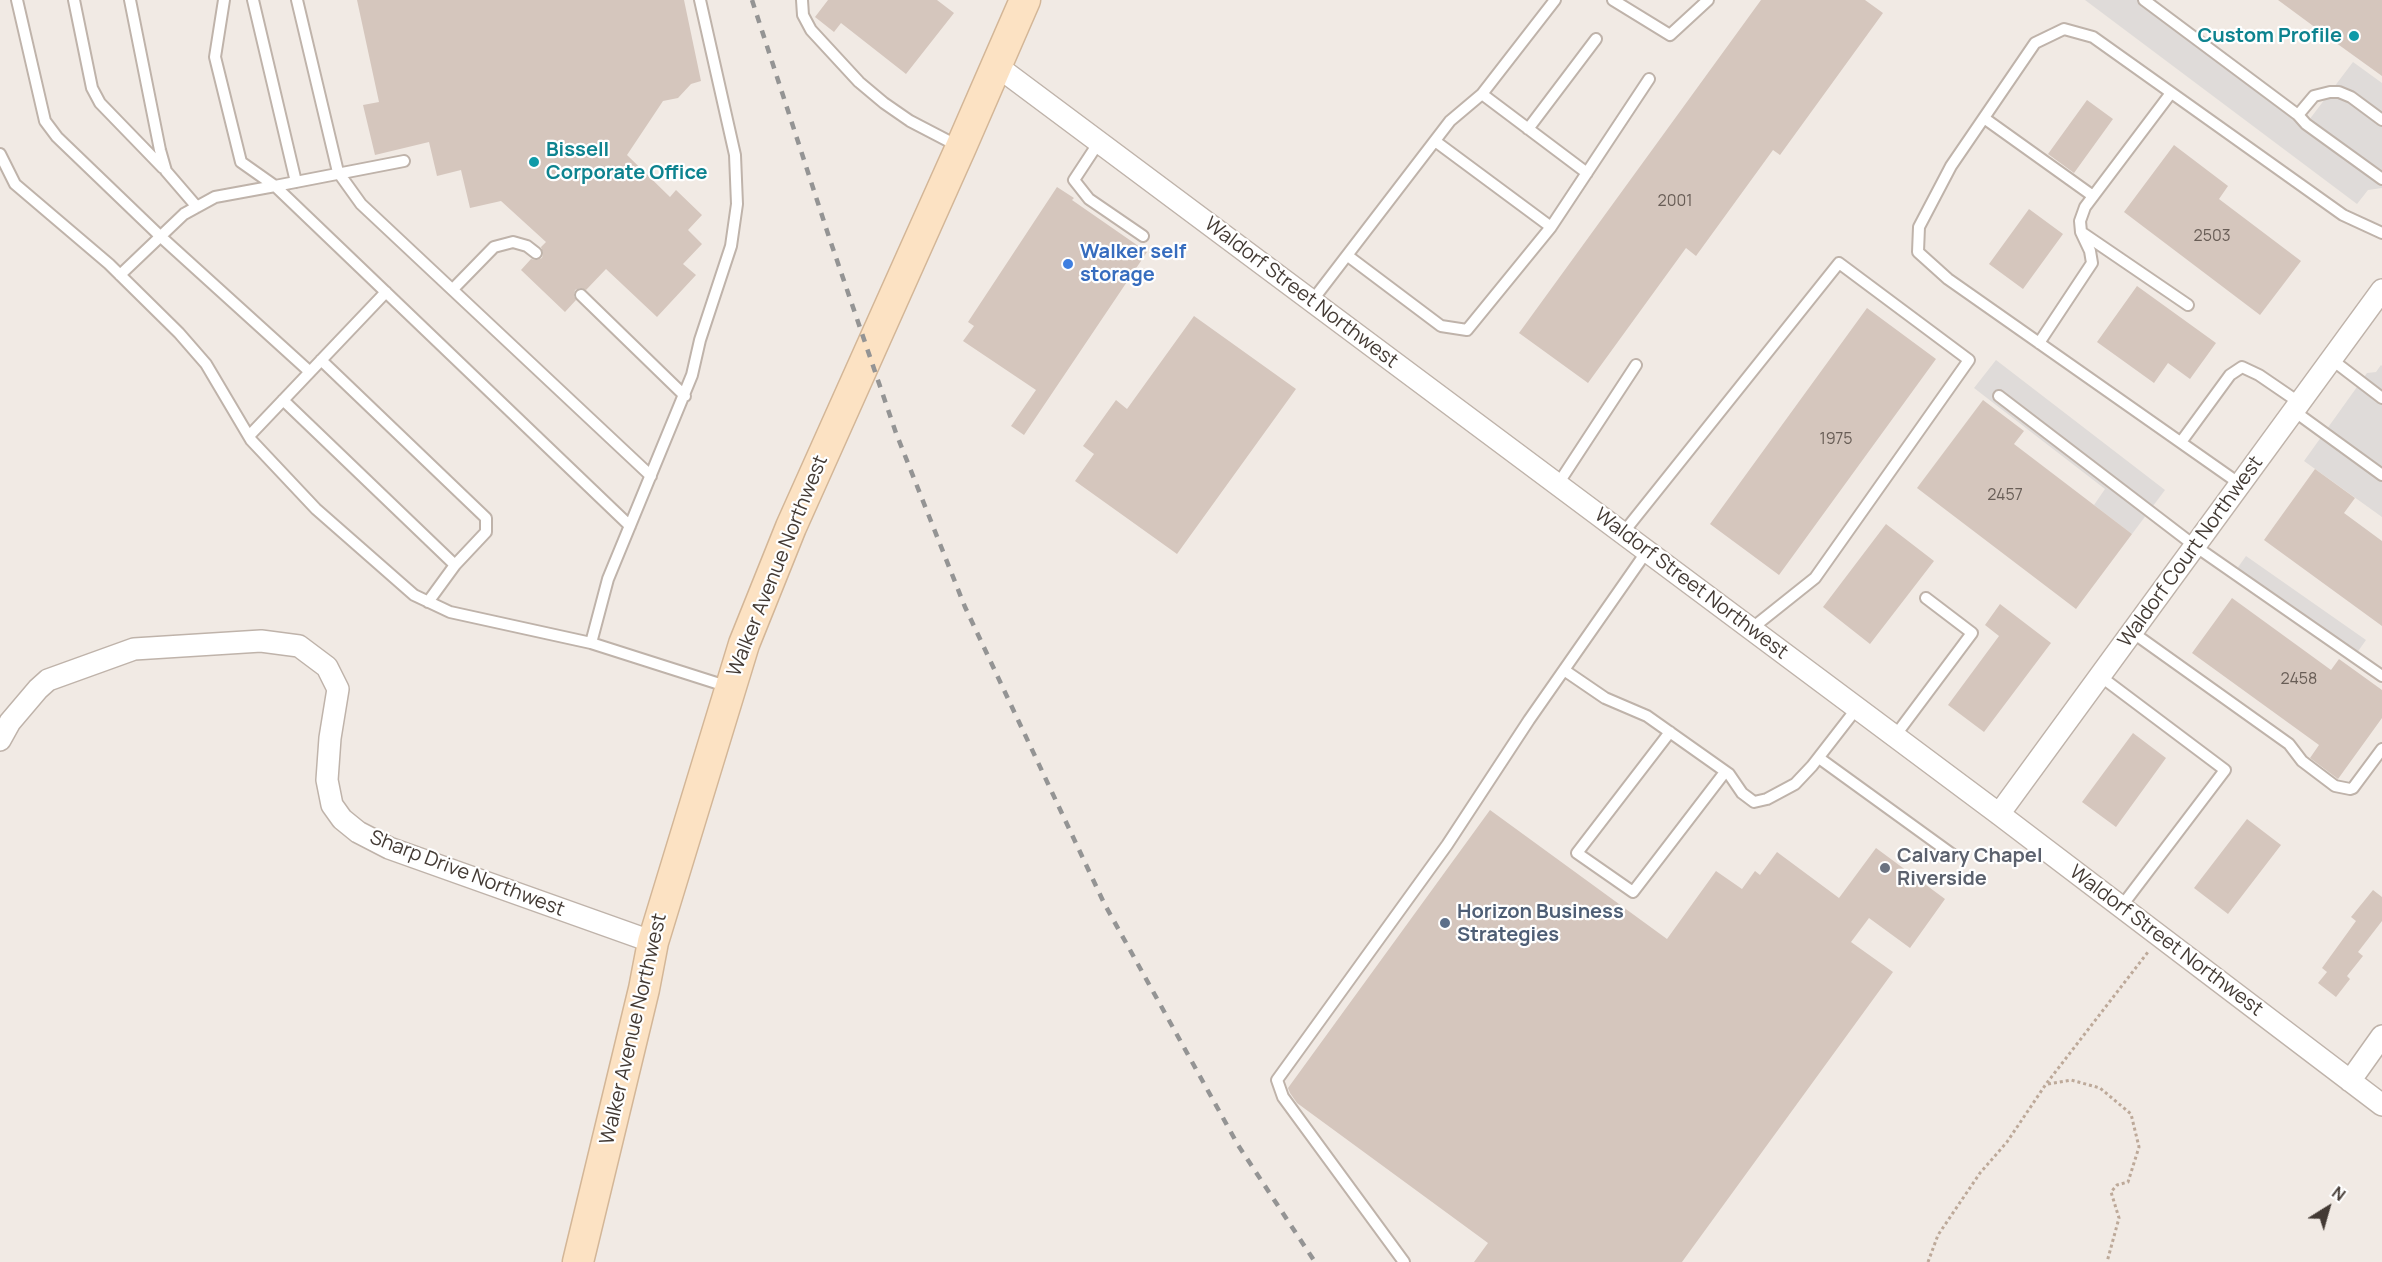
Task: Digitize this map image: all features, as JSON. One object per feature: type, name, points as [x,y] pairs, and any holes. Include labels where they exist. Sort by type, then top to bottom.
[{"type":"main road","name":"Walker Avenue Northwest","points":[[578,1262],[644,990],[652,942],[729,687],[762,595],[1024,0]]},
{"type":"street","name":"Waldorf Street Northwest","points":[[996,66],[1895,736],[2382,1105]]},
{"type":"street","name":"Waldorf Court Northwest","points":[[1999,814],[2382,290]]},
{"type":"street","name":"Sharp Drive Northwest","points":[[0,740],[10,722],[48,680],[134,649],[261,641],[299,646],[327,667],[338,689],[327,780],[332,805],[342,819],[358,832],[389,848],[652,942]]},
{"type":"street","points":[[2350,1081],[2382,1036]]},
{"type":"lane","points":[[17,0],[45,121],[57,137],[160,236],[310,372]]},
{"type":"lane","points":[[74,0],[92,88],[100,103],[166,171],[197,207]]},
{"type":"lane","points":[[130,0],[166,171]]},
{"type":"lane","points":[[236,0],[223,1],[215,57],[242,162],[275,186],[630,526]]},
{"type":"lane","points":[[253,0],[296,182]]},
{"type":"lane","points":[[297,0],[338,172],[361,204],[651,476]]},
{"type":"lane","points":[[591,643],[608,579],[685,396],[700,340],[731,246],[737,204],[735,155],[700,0]]},
{"type":"lane","points":[[802,0],[803,15],[811,30],[859,82],[910,121],[961,147]]},
{"type":"lane","points":[[1312,301],[1450,121],[1482,93],[1555,0]]},
{"type":"lane","points":[[1613,0],[1670,35],[1708,0]]},
{"type":"lane","points":[[2144,0],[2382,179]]},
{"type":"lane","points":[[2240,484],[1948,279],[1918,252],[1919,227],[1951,166],[2035,43],[2064,28],[2093,37],[2343,215],[2382,233]]},
{"type":"lane","points":[[1528,129],[1596,39]]},
{"type":"lane","points":[[1348,256],[1441,326],[1467,330],[1551,227],[1649,79]]},
{"type":"lane","points":[[2298,115],[2314,96],[2330,92],[2351,97],[2382,120]]},
{"type":"lane","points":[[1482,93],[1587,173]]},
{"type":"lane","points":[[2039,343],[2092,263],[2090,251],[2081,232],[2081,215],[2171,93]]},
{"type":"lane","points":[[1984,118],[2093,196]]},
{"type":"lane","points":[[1435,141],[1551,227]]},
{"type":"lane","points":[[1099,142],[1074,180],[1089,199],[1143,236]]},
{"type":"lane","points":[[0,154],[15,184],[120,275],[179,333],[206,364],[249,436],[316,509],[414,595],[450,612],[591,643],[729,687]]},
{"type":"lane","points":[[120,275],[184,214],[215,197],[338,172],[404,162]]},
{"type":"lane","points":[[2081,232],[2188,305]]},
{"type":"lane","points":[[453,289],[494,247],[513,242],[527,246],[536,253]]},
{"type":"lane","points":[[1623,533],[1839,263],[1969,360],[1815,578],[1751,629]]},
{"type":"lane","points":[[249,436],[386,292]]},
{"type":"lane","points":[[581,295],[685,396]]},
{"type":"lane","points":[[321,360],[486,518],[486,532],[455,565],[428,602]]},
{"type":"lane","points":[[2331,360],[2382,398]]},
{"type":"lane","points":[[1558,484],[1636,365]]},
{"type":"lane","points":[[2181,442],[2230,375],[2242,367],[2259,375],[2382,475]]},
{"type":"lane","points":[[1999,396],[2195,546],[2382,676]]},
{"type":"lane","points":[[283,400],[455,565]]},
{"type":"lane","points":[[1404,1262],[1283,1097],[1277,1080],[1447,845],[1647,551]]},
{"type":"lane","points":[[1895,736],[1972,633],[1926,598]]},
{"type":"lane","points":[[2132,632],[2289,744],[2302,761],[2335,786],[2354,788],[2382,749]]},
{"type":"lane","points":[[1564,670],[1605,698],[1647,716],[1725,772],[1742,793],[1754,802],[1767,799],[1795,784],[1819,758],[1857,708]]},
{"type":"lane","points":[[2100,676],[2225,770],[2121,907]]},
{"type":"lane","points":[[1670,732],[1576,853],[1633,892],[1725,772]]},
{"type":"lane","points":[[1819,758],[1953,855]]},
{"type":"path","points":[[1928,1262],[1938,1235],[1980,1173],[2007,1142],[2046,1084],[2160,936]]},
{"type":"path","points":[[2046,1084],[2071,1080],[2100,1088],[2131,1114],[2139,1147],[2127,1182],[2117,1185],[2111,1192],[2119,1218],[2107,1262]]},
{"type":"shaded area","points":[[2085,0],[2141,0],[2306,124],[2353,62],[2382,83],[2382,188],[2368,190],[2357,204]]},
{"type":"shaded area","points":[[1996,360],[2165,490],[2132,534],[2094,505],[2105,489],[1974,388]]},
{"type":"shaded area","points":[[2381,365],[2382,517],[2304,461],[2367,373],[2376,372]]},
{"type":"shaded area","points":[[2246,556],[2366,640],[2354,657],[2234,573]]},
{"type":"building","name":"Bissell Corporate Office","points":[[357,0],[684,0],[701,81],[691,84],[678,98],[663,101],[627,155],[670,197],[676,190],[702,215],[688,230],[702,244],[683,264],[696,275],[657,317],[606,269],[586,290],[580,288],[575,290],[576,300],[565,312],[521,270],[531,259],[542,258],[541,247],[546,242],[501,201],[470,208],[461,170],[437,176],[429,142],[375,155],[363,105],[379,102]]},
{"type":"building","points":[[828,0],[937,0],[954,13],[906,74],[841,23],[834,32],[815,17]]},
{"type":"building","points":[[1761,0],[1865,0],[1883,13],[1780,155],[1773,150],[1696,256],[1686,248],[1588,383],[1519,333]]},
{"type":"building","name":"Custom Profile","points":[[2278,0],[2382,0],[2382,76],[2339,45]]},
{"type":"building","points":[[2087,100],[2113,119],[2074,173],[2048,154]]},
{"type":"building","points":[[2174,145],[2228,186],[2219,199],[2301,261],[2260,315],[2124,212]]},
{"type":"building","points":[[1057,187],[1147,252],[1024,435],[1011,426],[1036,390],[963,341],[974,326],[968,322]]},
{"type":"building","points":[[2029,209],[2063,234],[2023,289],[1989,264]]},
{"type":"building","points":[[2137,286],[2216,343],[2190,379],[2168,363],[2154,383],[2097,342]]},
{"type":"building","points":[[1867,308],[1936,359],[1779,575],[1710,524]]},
{"type":"building","points":[[1194,316],[1296,389],[1177,554],[1075,481],[1094,454],[1083,446],[1116,400],[1127,409]]},
{"type":"building","points":[[1983,400],[2024,431],[2014,444],[2132,534],[2076,609],[1917,488]]},
{"type":"building","points":[[2315,469],[2355,498],[2344,513],[2382,541],[2382,626],[2264,540]]},
{"type":"building","points":[[1886,524],[1934,561],[1870,644],[1823,607]]},
{"type":"building","points":[[2232,598],[2331,670],[2339,659],[2382,690],[2382,718],[2338,779],[2310,758],[2319,745],[2192,653]]},
{"type":"building","points":[[2000,604],[2051,643],[1984,732],[1948,705],[1999,636],[1985,625]]},
{"type":"building","points":[[2133,733],[2166,758],[2116,827],[2082,802]]},
{"type":"building","points":[[1490,810],[1667,939],[1716,871],[1742,889],[1755,871],[1760,875],[1777,852],[1839,898],[1876,848],[1945,899],[1910,948],[1869,918],[1851,942],[1893,972],[1682,1262],[1474,1262],[1488,1243],[1297,1103],[1290,1093],[1288,1088]]},
{"type":"building","points":[[2247,819],[2281,845],[2228,914],[2194,888]]},
{"type":"building","points":[[2373,890],[2382,897],[2382,921],[2358,952],[2363,956],[2347,976],[2350,979],[2336,997],[2318,983],[2327,972],[2322,968],[2356,921],[2351,917]]},
{"type":"railway","points":[[752,0],[896,433],[965,607],[1104,903],[1238,1145],[1315,1262]]},
{"type":"place","name":"Custom Profile","points":[[2354,36]]},
{"type":"place","name":"Bissell Corporate Office","points":[[534,162]]},
{"type":"place","name":"Walker self storage","points":[[1068,264]]},
{"type":"place","name":"Calvary Chapel Riverside","points":[[1885,868]]},
{"type":"place","name":"Horizon Business Strategies","points":[[1445,923]]}]
